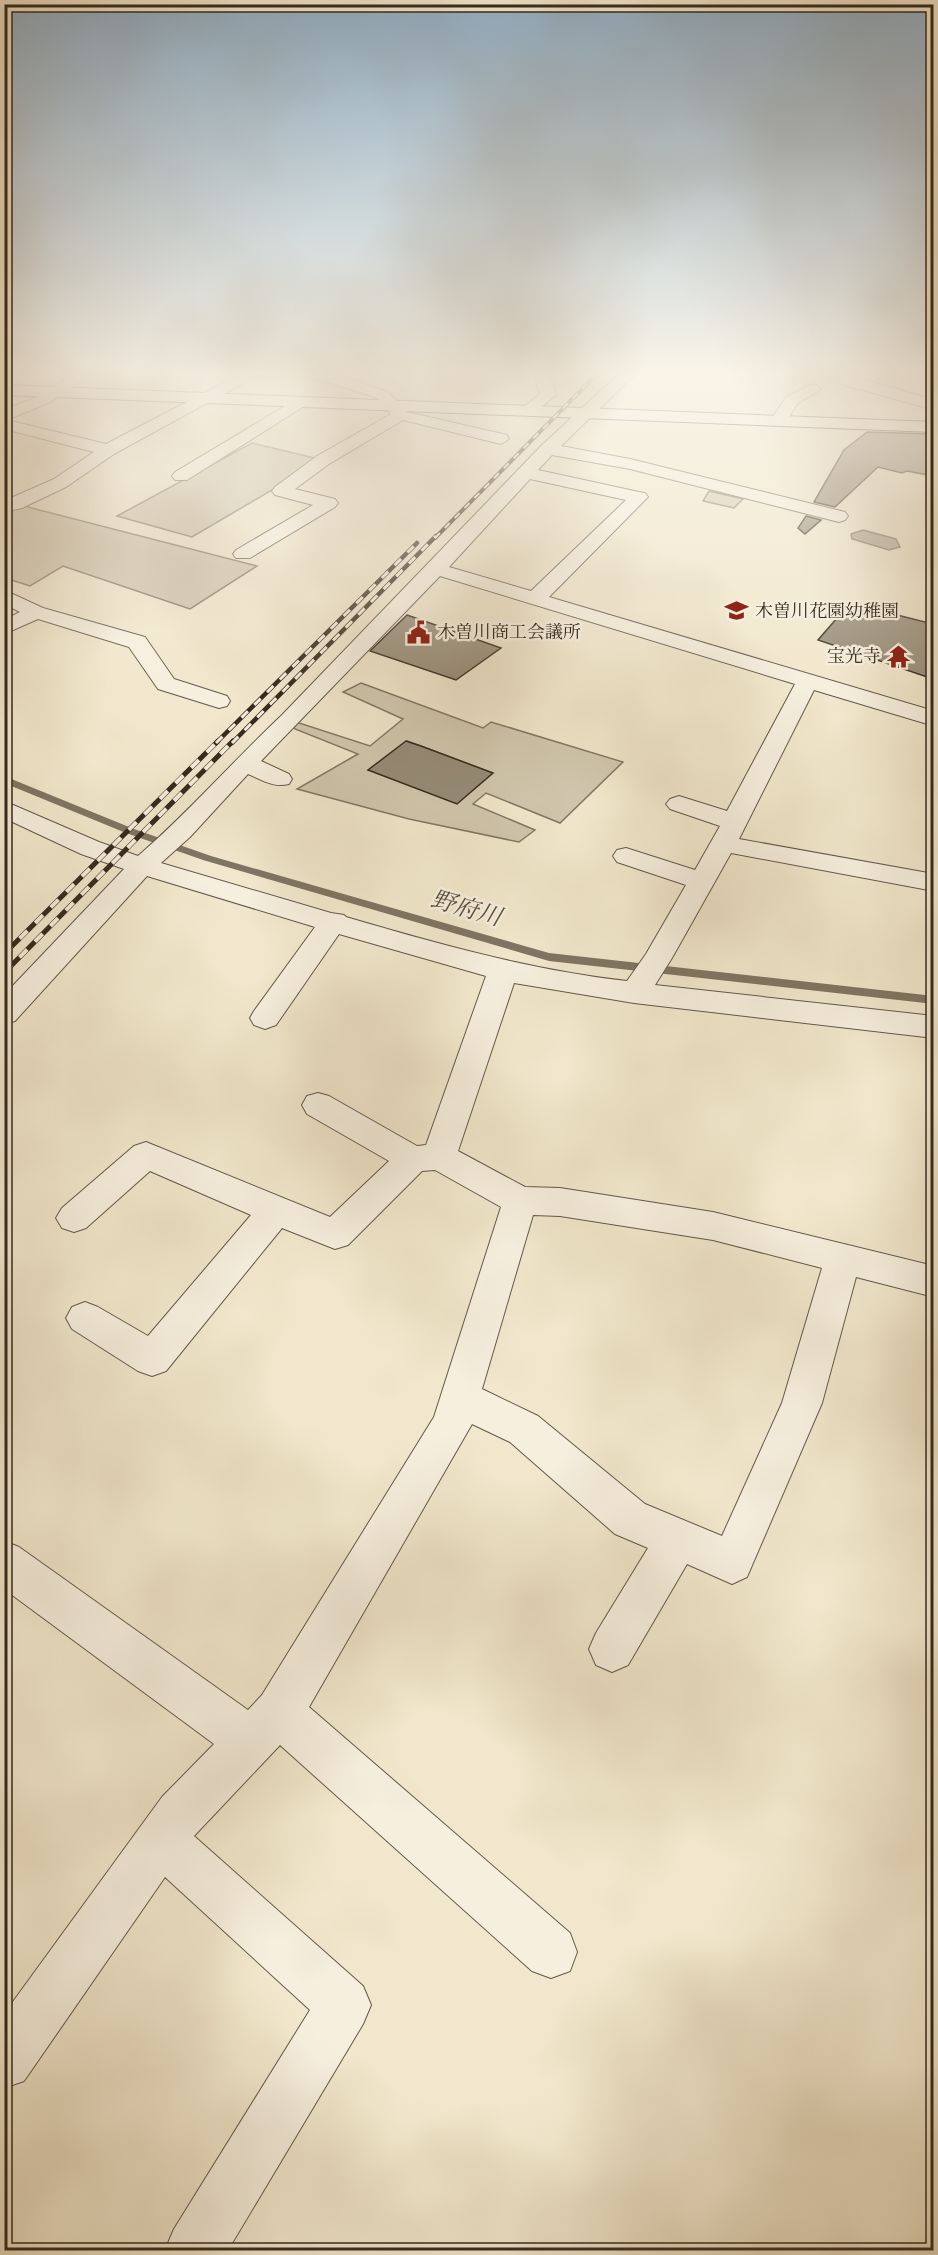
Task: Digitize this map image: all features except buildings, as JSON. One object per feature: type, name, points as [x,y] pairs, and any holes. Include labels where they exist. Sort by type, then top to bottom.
[{"type":"street","points":[[4,507],[16,504],[65,479]]},
{"type":"street","points":[[243,554],[329,503],[281,490],[296,479]]},
{"type":"street","points":[[4,1014],[146,862],[181,832],[520,479]]},
{"type":"street","points":[[554,479],[639,498]]},
{"type":"street","points":[[535,599],[657,479]]},
{"type":"street","points":[[689,479],[839,516]]},
{"type":"street","points":[[436,569],[933,719]]},
{"type":"street","points":[[4,596],[36,612],[137,642],[166,684],[219,701]]},
{"type":"street","points":[[4,628],[36,612]]},
{"type":"street","points":[[637,988],[658,958],[702,881],[808,681]]},
{"type":"street","points":[[245,763],[280,779]]},
{"type":"street","points":[[679,804],[728,833],[933,883]]},
{"type":"street","points":[[4,808],[90,848],[146,862],[441,955],[503,971],[933,1027]]},
{"type":"street","points":[[626,856],[702,881]]},
{"type":"street","points":[[265,1018],[334,921]]},
{"type":"street","points":[[74,1218],[146,1155],[335,1235],[426,1158],[503,971]]},
{"type":"street","points":[[318,1105],[426,1158],[520,1200],[560,1202],[713,1226],[933,1282]]},
{"type":"street","points":[[4,2061],[179,1814],[264,1726],[452,1424],[520,1200]]},
{"type":"street","points":[[85,1318],[152,1359],[276,1210]]},
{"type":"street","points":[[459,1398],[524,1429],[630,1519],[732,1562],[802,1403],[843,1258]]},
{"type":"street","points":[[612,1649],[678,1539]]},
{"type":"street","points":[[4,1562],[264,1726],[551,1952]]},
{"type":"street","points":[[160,1840],[344,2005],[195,2250]]},
{"type":"shaded area","points":[[185,479],[290,479],[192,537],[117,516]]},
{"type":"shaded area","points":[[709,491],[743,499],[734,508],[703,501]]},
{"type":"shaded area","points":[[16,504],[257,566],[190,609],[63,566],[30,586],[5,578],[4,507]]},
{"type":"shaded area","points":[[863,530],[896,539],[900,547],[889,550],[852,539],[851,534]]},
{"type":"shaded area","points":[[361,683],[483,728],[491,722],[623,762],[560,823],[486,793],[473,804],[535,830],[519,842],[409,819],[297,789],[358,754],[295,729],[290,720],[370,746],[403,719],[343,692]],"holes":[[[407,741],[492,773],[369,770]]]},
{"type":"waterway","name":"野府川","points":[[4,779],[130,831],[207,858],[549,957],[934,1000]]},
{"type":"railway","points":[[435,538],[493,479]]},
{"type":"railway","points":[[232,743],[436,536]]},
{"type":"railway","points":[[216,743],[417,543]]},
{"type":"railway","points":[[4,954],[218,741]]},
{"type":"railway","points":[[4,973],[233,741]]},
{"type":"place","name":"木曽川花園幼稚園","points":[[737,611]]},
{"type":"place","name":"木曽川商工会議所","points":[[419,632]]},
{"type":"place","name":"宝光寺","points":[[899,656]]}]
